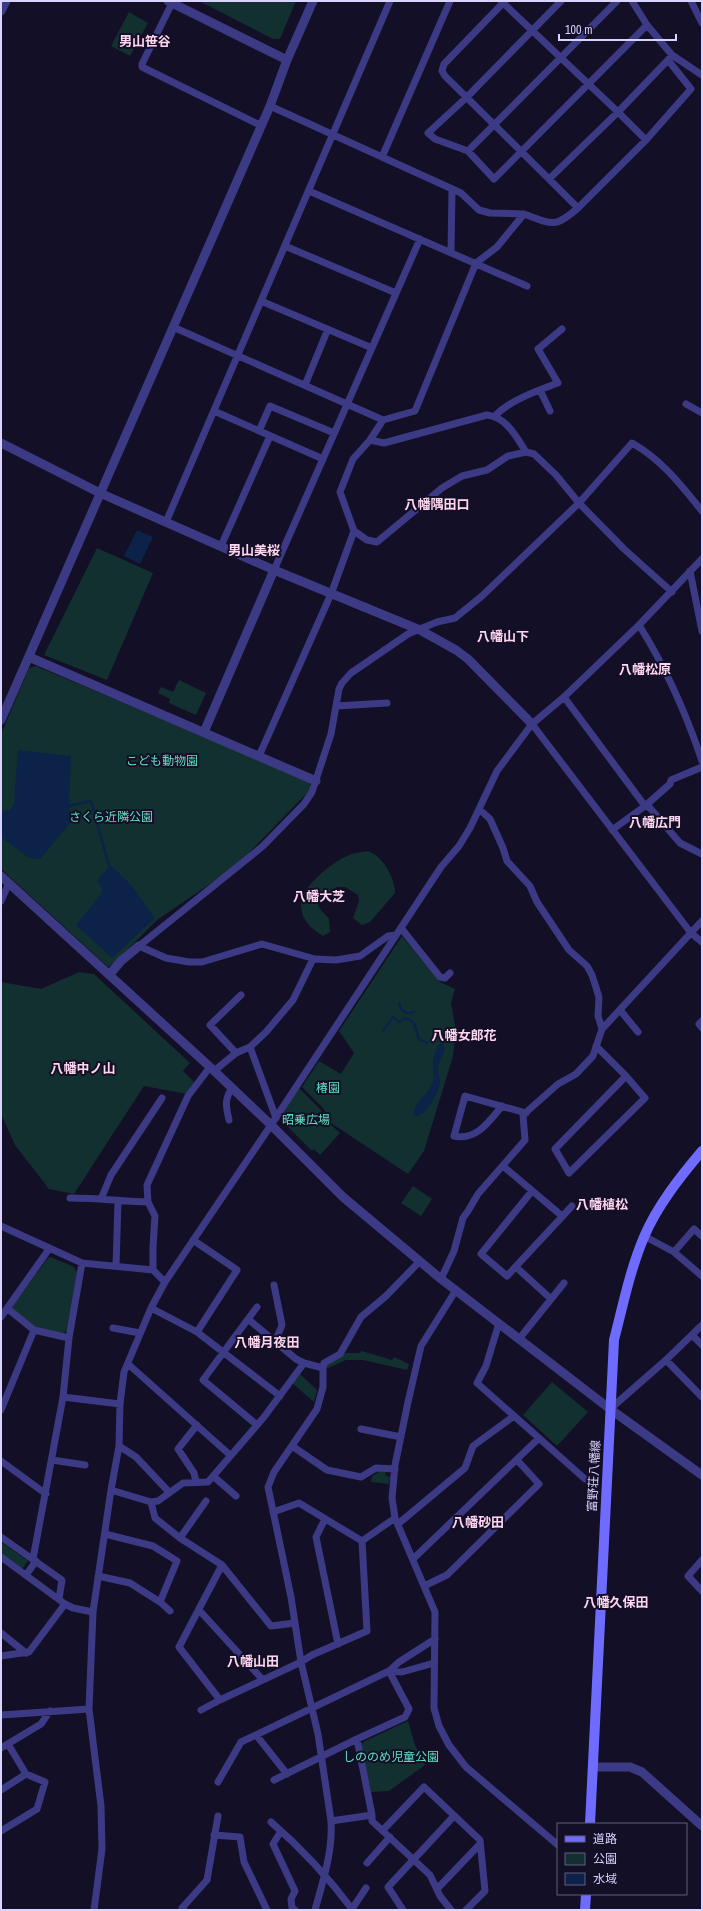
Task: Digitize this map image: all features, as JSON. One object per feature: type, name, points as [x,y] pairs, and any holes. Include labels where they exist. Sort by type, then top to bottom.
[{"type":"main road","name":"富野荘八幡線","points":[[590,1823],[614,1340],[627,1287],[644,1236],[667,1196],[702,1151]]},
{"type":"main road","points":[[585,1910],[586,1895]]},
{"type":"street","points":[[1,11],[6,1]]},
{"type":"street","points":[[2,717],[260,125],[270,106],[287,60],[313,1]]},
{"type":"street","points":[[166,522],[390,1]]},
{"type":"street","points":[[382,157],[450,1]]},
{"type":"street","points":[[561,1],[467,97],[428,133],[435,139],[468,151],[494,179],[647,25]]},
{"type":"street","points":[[468,151],[618,1]]},
{"type":"street","points":[[270,106],[461,193],[479,210],[490,213],[524,214],[551,224],[564,220],[578,208],[646,140],[691,89],[632,1]]},
{"type":"street","points":[[691,1],[702,23]]},
{"type":"street","points":[[260,125],[142,67],[142,64],[170,2],[287,60]]},
{"type":"street","points":[[578,208],[445,76],[442,71],[444,64],[503,2],[646,140]]},
{"type":"street","points":[[670,58],[702,75]]},
{"type":"street","points":[[549,179],[618,112],[670,58]]},
{"type":"street","points":[[451,253],[452,189]]},
{"type":"street","points":[[309,191],[527,286]]},
{"type":"street","points":[[173,327],[237,356],[305,384],[383,420],[415,411],[476,264],[497,247],[524,214]]},
{"type":"street","points":[[204,732],[420,239]]},
{"type":"street","points":[[285,246],[396,293]]},
{"type":"street","points":[[261,301],[372,348]]},
{"type":"street","points":[[305,384],[328,329]]},
{"type":"street","points":[[495,416],[501,409],[558,383],[538,349],[562,329]]},
{"type":"street","points":[[540,390],[550,411]]},
{"type":"street","points":[[686,404],[702,413]]},
{"type":"street","points":[[259,431],[270,406],[334,433]]},
{"type":"street","points":[[214,411],[323,459]]},
{"type":"street","points":[[370,440],[384,443],[486,415],[495,416],[512,430],[526,452]]},
{"type":"street","points":[[383,420],[370,440],[353,459],[340,492],[354,531],[367,540],[377,542],[442,488],[462,476],[487,470],[508,456],[526,452],[534,454],[556,475],[579,502],[624,549],[672,592]]},
{"type":"street","points":[[221,546],[270,436]]},
{"type":"street","points":[[1,443],[100,493],[274,570],[420,630],[456,650],[468,659],[532,724],[691,933],[702,942]]},
{"type":"street","points":[[110,974],[121,961],[263,846],[304,804],[312,792],[331,734],[339,689],[351,673],[408,634],[437,622],[455,618],[506,573],[579,502],[632,443],[650,453],[667,469],[702,511]]},
{"type":"street","points":[[259,756],[331,594],[354,531]]},
{"type":"street","points":[[94,1910],[102,1849],[101,1806],[89,1709],[93,1612],[119,1446],[120,1404],[124,1372],[151,1308],[165,1282],[273,1122],[441,867],[459,846],[497,771],[532,724],[564,697],[672,592],[702,559]]},
{"type":"street","points":[[690,572],[700,613],[702,632]]},
{"type":"street","points":[[638,625],[658,656],[673,686],[702,760]]},
{"type":"street","points":[[29,657],[316,781]]},
{"type":"street","points":[[564,697],[645,806],[650,808],[680,844],[702,854]]},
{"type":"street","points":[[336,706],[387,703]]},
{"type":"street","points":[[612,830],[645,806],[670,784],[671,780],[702,767]]},
{"type":"street","points":[[479,809],[490,819],[507,861],[530,886],[537,902],[569,950],[587,966],[592,975],[599,997],[598,1016],[602,1029]]},
{"type":"street","points":[[1,876],[110,974],[232,1088],[273,1122],[343,1197],[441,1279],[610,1409],[702,1475]]},
{"type":"street","points":[[1,902],[9,883]]},
{"type":"street","points":[[441,1279],[454,1251],[463,1218],[478,1194],[525,1140],[523,1115],[558,1084],[576,1074],[593,1056],[602,1029],[702,921]]},
{"type":"street","points":[[139,946],[166,958],[189,962],[202,962],[262,944],[313,959],[336,960],[360,956],[388,936],[399,932]]},
{"type":"street","points":[[399,932],[440,977],[445,978],[450,973]]},
{"type":"street","points":[[153,1270],[152,1247],[155,1216],[148,1202],[147,1184],[188,1096],[212,1069],[236,1053],[250,1047],[266,1032],[293,1000],[313,959]]},
{"type":"street","points":[[236,1053],[210,1025],[241,995]]},
{"type":"street","points":[[620,1010],[638,1032]]},
{"type":"street","points":[[702,1021],[699,1024],[702,1028]]},
{"type":"street","points":[[596,1046],[626,1076],[645,1098],[569,1173],[554,1149],[626,1076]]},
{"type":"street","points":[[250,1047],[273,1122]]},
{"type":"street","points":[[228,1120],[226,1096],[232,1088]]},
{"type":"street","points":[[502,1106],[491,1120],[478,1132],[463,1138],[454,1136],[465,1096],[526,1112]]},
{"type":"street","points":[[101,1199],[111,1175],[162,1098]]},
{"type":"street","points":[[503,1166],[562,1216]]},
{"type":"street","points":[[532,1191],[481,1254],[507,1276],[572,1206]]},
{"type":"street","points":[[70,1198],[148,1202]]},
{"type":"street","points":[[116,1266],[118,1201]]},
{"type":"street","points":[[1,1226],[82,1263],[153,1270],[165,1282]]},
{"type":"street","points":[[674,1252],[694,1229],[702,1236]]},
{"type":"street","points":[[644,1236],[674,1252],[702,1276]]},
{"type":"street","points":[[193,1240],[237,1270],[197,1332]]},
{"type":"street","points":[[1,1317],[49,1249]]},
{"type":"street","points":[[315,1910],[332,1834],[331,1820],[318,1734],[301,1662],[268,1487],[274,1472],[317,1409],[323,1387],[324,1363],[340,1354],[361,1317],[386,1296],[420,1261]]},
{"type":"street","points":[[26,1575],[34,1560],[46,1494],[63,1397],[69,1338],[82,1263]]},
{"type":"street","points":[[516,1266],[551,1299]]},
{"type":"street","points":[[519,1339],[564,1283]]},
{"type":"street","points":[[274,1285],[282,1325],[275,1342]]},
{"type":"street","points":[[456,1290],[421,1346],[401,1437],[395,1469],[392,1498],[397,1521],[435,1612],[434,1708],[439,1726],[449,1745],[466,1767],[557,1844]]},
{"type":"street","points":[[257,1307],[203,1380],[257,1425]]},
{"type":"street","points":[[151,1308],[197,1332],[280,1396]]},
{"type":"street","points":[[8,1309],[34,1330],[69,1338]]},
{"type":"street","points":[[248,1319],[296,1359],[304,1363],[324,1368]]},
{"type":"street","points":[[498,1323],[486,1366],[476,1383],[585,1479]]},
{"type":"street","points":[[610,1409],[666,1360],[702,1325]]},
{"type":"street","points":[[113,1328],[140,1334]]},
{"type":"street","points":[[1,1410],[34,1330]]},
{"type":"street","points":[[692,1335],[702,1345]]},
{"type":"street","points":[[666,1360],[702,1397]]},
{"type":"street","points":[[111,1490],[151,1502],[158,1501],[183,1483],[208,1482],[257,1425],[304,1363]]},
{"type":"street","points":[[128,1364],[230,1455]]},
{"type":"street","points":[[63,1397],[120,1404]]},
{"type":"street","points":[[362,1541],[397,1521],[464,1468],[473,1446],[514,1416]]},
{"type":"street","points":[[196,1482],[194,1473],[178,1449],[197,1425]]},
{"type":"street","points":[[361,1429],[401,1437]]},
{"type":"street","points":[[413,1560],[539,1438]]},
{"type":"street","points":[[119,1446],[136,1457],[169,1492]]},
{"type":"street","points":[[292,1446],[327,1470],[361,1477],[376,1468],[395,1469]]},
{"type":"street","points":[[1,1460],[46,1494]]},
{"type":"street","points":[[52,1460],[85,1465]]},
{"type":"street","points":[[424,1586],[447,1575],[539,1484],[517,1460]]},
{"type":"street","points":[[213,1476],[236,1496]]},
{"type":"street","points":[[151,1502],[155,1518],[180,1538],[222,1565],[272,1626],[294,1623]]},
{"type":"street","points":[[180,1538],[206,1502]]},
{"type":"street","points":[[273,1512],[299,1503],[362,1541]]},
{"type":"street","points":[[325,1519],[316,1537],[338,1644]]},
{"type":"street","points":[[105,1534],[153,1546],[177,1562],[160,1602]]},
{"type":"street","points":[[1,1537],[62,1580],[59,1599]]},
{"type":"street","points":[[201,1710],[367,1631],[362,1541]]},
{"type":"street","points":[[1,1557],[65,1604],[73,1608],[93,1612]]},
{"type":"street","points":[[702,1560],[688,1576],[702,1591]]},
{"type":"street","points":[[220,1700],[179,1647],[222,1565]]},
{"type":"street","points":[[98,1576],[130,1583],[170,1610]]},
{"type":"street","points":[[1,1656],[17,1655],[29,1652],[65,1604]]},
{"type":"street","points":[[199,1610],[263,1680]]},
{"type":"street","points":[[1,1633],[26,1652]]},
{"type":"street","points":[[218,1782],[241,1742],[389,1671],[399,1662],[435,1639]]},
{"type":"street","points":[[389,1671],[402,1672],[434,1663]]},
{"type":"street","points":[[274,1780],[357,1739],[406,1717],[409,1709],[389,1671]]},
{"type":"street","points":[[1,1715],[89,1709]]},
{"type":"street","points":[[1,1748],[41,1724],[50,1711]]},
{"type":"street","points":[[256,1735],[287,1774]]},
{"type":"street","points":[[357,1739],[372,1820],[430,1875],[437,1890],[451,1910]]},
{"type":"street","points":[[1,1831],[37,1809],[45,1782],[26,1774],[8,1744]]},
{"type":"street","points":[[594,1767],[630,1767],[642,1772],[702,1826]]},
{"type":"street","points":[[1,1790],[26,1774]]},
{"type":"street","points":[[383,1830],[424,1787],[480,1840],[485,1891],[466,1910]]},
{"type":"street","points":[[331,1820],[372,1815]]},
{"type":"street","points":[[184,1910],[182,1908],[207,1880],[218,1816]]},
{"type":"street","points":[[403,1910],[388,1887],[454,1816]]},
{"type":"street","points":[[271,1822],[324,1875],[352,1908],[366,1888]]},
{"type":"street","points":[[281,1831],[273,1844],[295,1891],[291,1898],[292,1908],[295,1910]]},
{"type":"street","points":[[214,1835],[240,1837],[244,1862],[267,1910]]},
{"type":"street","points":[[367,1862],[390,1837]]},
{"type":"street","points":[[437,1890],[480,1844]]},
{"type":"green space","points":[[199,1],[296,1],[280,39],[273,39]]},
{"type":"green space","points":[[129,12],[148,23],[130,56],[111,46]]},
{"type":"green space","points":[[97,548],[153,573],[107,680],[44,655]]},
{"type":"green space","name":"さくら近隣公園","points":[[36,666],[309,781],[311,789],[235,867],[157,920],[114,963],[108,967],[1,869],[1,734],[29,668]]},
{"type":"green space","points":[[179,680],[206,693],[196,715],[169,703],[170,699],[158,693],[161,687],[173,692]]},
{"type":"green space","points":[[368,851],[379,858],[387,868],[393,881],[395,893],[370,922],[362,925],[353,918],[359,901],[358,895],[345,887],[337,887],[318,905],[329,919],[330,932],[323,936],[311,927],[303,916],[301,907],[305,892],[317,877],[340,859],[349,855]]},
{"type":"green space","name":"椿園","points":[[402,936],[440,982],[455,989],[451,1003],[456,1030],[453,1056],[424,1151],[408,1174],[331,1123],[323,1108],[302,1087],[319,1061],[341,1074],[354,1053],[339,1031]]},
{"type":"green space","points":[[79,972],[94,974],[190,1063],[183,1071],[194,1082],[187,1094],[144,1086],[74,1194],[49,1189],[15,1145],[1,1114],[1,982],[41,989]]},
{"type":"green space","name":"昭乗広場","points":[[299,1088],[320,1109],[330,1124],[340,1133],[320,1155],[314,1149],[312,1151],[285,1124],[282,1115]]},
{"type":"green space","points":[[413,1186],[432,1199],[421,1216],[401,1203]]},
{"type":"green space","points":[[51,1257],[74,1267],[77,1272],[68,1329],[64,1333],[34,1330],[10,1309],[48,1258]]},
{"type":"green space","points":[[362,1351],[392,1360],[394,1357],[409,1364],[407,1370],[363,1360],[346,1360],[326,1369],[326,1366],[345,1353],[359,1353]]},
{"type":"green space","points":[[300,1374],[317,1390],[314,1402],[292,1383]]},
{"type":"green space","points":[[552,1382],[588,1412],[557,1446],[523,1415]]},
{"type":"green space","points":[[379,1472],[386,1472],[385,1474],[388,1477],[390,1476],[389,1484],[371,1482],[372,1476]]},
{"type":"green space","points":[[1,1542],[28,1561],[22,1569],[1,1554]]},
{"type":"green space","name":"しののめ児童公園","points":[[408,1721],[415,1745],[425,1765],[389,1791],[371,1792],[361,1745],[365,1741]]},
{"type":"water","points":[[137,530],[153,537],[140,564],[124,556]]},
{"type":"water","points":[[18,750],[71,756],[69,803],[71,822],[40,859],[29,858],[1,837],[1,812],[10,810],[14,804]]},
{"type":"water","points":[[111,865],[131,885],[155,918],[112,958],[76,925],[102,893],[102,888],[97,880]]},
{"type":"water","points":[[439,1044],[442,1044],[445,1048],[438,1066],[440,1081],[438,1091],[429,1107],[416,1117],[414,1116],[415,1107],[430,1088],[433,1081],[433,1060]]},
{"type":"waterway","points":[[69,806],[91,801],[109,866]]},
{"type":"waterway","points":[[399,1003],[404,1012],[414,1012]]},
{"type":"waterway","points":[[383,1031],[393,1017],[400,1022],[403,1019],[407,1019],[413,1022],[419,1039],[427,1043]]},
{"type":"district","name":"男山笹谷","points":[[145,41]]},
{"type":"district","name":"八幡隅田口","points":[[437,504]]},
{"type":"district","name":"男山美桜","points":[[254,550]]},
{"type":"district","name":"八幡山下","points":[[503,636]]},
{"type":"district","name":"八幡松原","points":[[645,669]]},
{"type":"district","name":"八幡広門","points":[[655,822]]},
{"type":"district","name":"八幡大芝","points":[[319,896]]},
{"type":"district","name":"八幡女郎花","points":[[464,1035]]},
{"type":"district","name":"八幡中ノ山","points":[[83,1068]]},
{"type":"district","name":"八幡植松","points":[[602,1204]]},
{"type":"district","name":"八幡月夜田","points":[[267,1342]]},
{"type":"district","name":"八幡砂田","points":[[478,1522]]},
{"type":"district","name":"八幡久保田","points":[[616,1602]]},
{"type":"district","name":"八幡山田","points":[[253,1661]]},
{"type":"park label","name":"こども動物園","points":[[162,761]]}]
